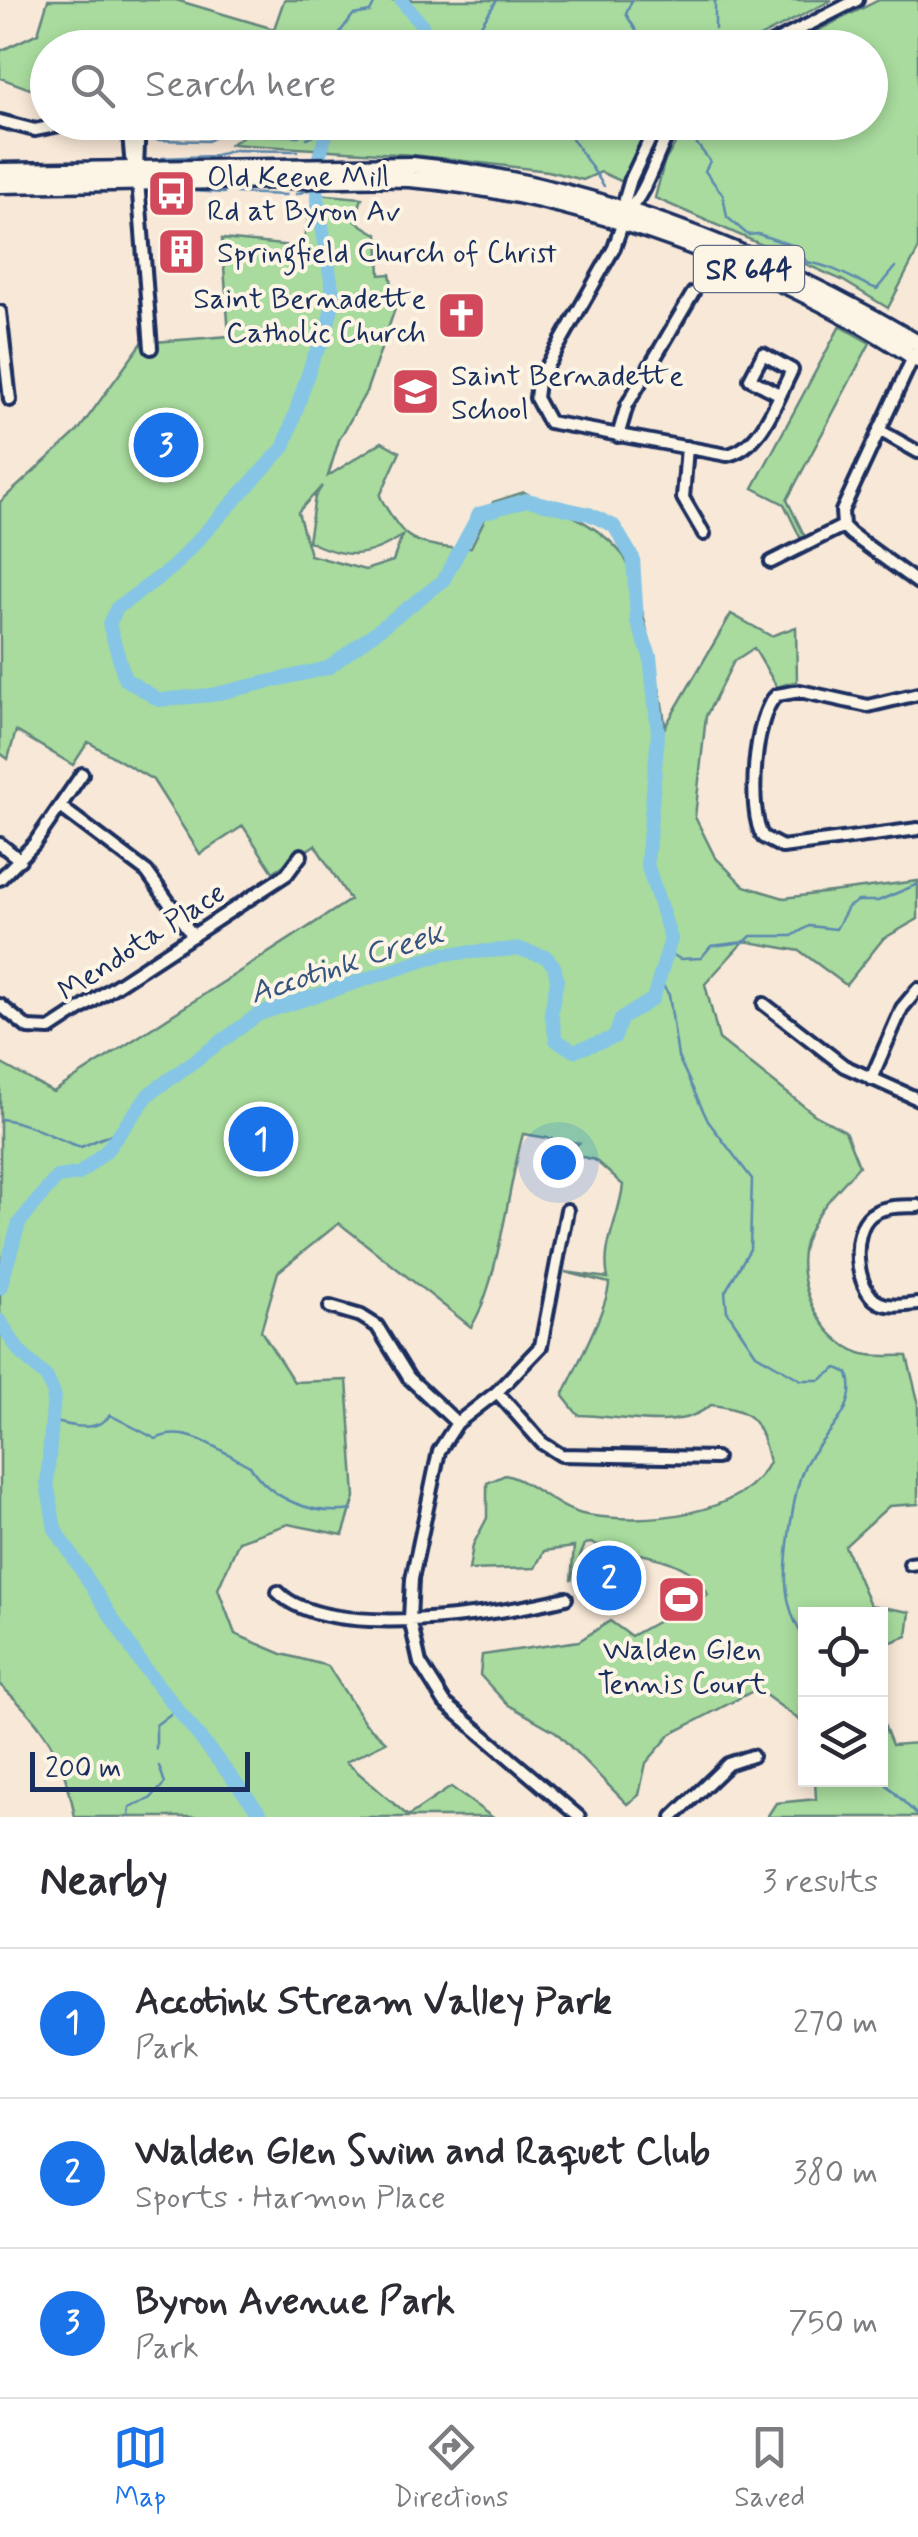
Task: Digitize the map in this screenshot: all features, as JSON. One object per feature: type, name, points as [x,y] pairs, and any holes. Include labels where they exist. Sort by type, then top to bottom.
[{"type":"main road","name":"SR 644","points":[[0,171],[137,176],[444,168],[624,217],[789,287],[917,352]]},
{"type":"main road","name":"SR 644","points":[[0,185],[137,176]]},
{"type":"street","points":[[799,30],[857,0]]},
{"type":"street","points":[[0,121],[30,129]]},
{"type":"street","points":[[130,140],[137,176]]},
{"type":"street","points":[[138,140],[137,176],[151,348]]},
{"type":"street","points":[[650,140],[624,199],[624,217],[614,248],[538,382],[536,398],[549,422],[727,455],[745,449],[780,394]]},
{"type":"street","points":[[624,217],[639,203],[654,155],[663,140]]},
{"type":"street","points":[[618,436],[628,405],[693,293]]},
{"type":"street","points":[[0,312],[10,400]]},
{"type":"street","points":[[844,526],[846,494],[917,352]]},
{"type":"street","points":[[880,430],[918,452]]},
{"type":"street","points":[[687,447],[683,498],[704,534]]},
{"type":"street","points":[[771,562],[844,526]]},
{"type":"street","points":[[844,526],[918,583]]},
{"type":"street","points":[[918,694],[868,706],[800,691],[777,695],[766,705],[761,720],[754,811],[762,837],[782,847],[918,829]]},
{"type":"street","points":[[0,879],[62,808],[82,774]]},
{"type":"street","points":[[62,808],[147,872],[192,936]]},
{"type":"street","points":[[0,844],[20,860]]},
{"type":"street","name":"Mendota Place","points":[[0,1006],[28,1028],[50,1029],[287,874],[301,855]]},
{"type":"street","points":[[871,1079],[902,1008],[918,989]]},
{"type":"street","points":[[764,1004],[837,1061],[918,1099]]},
{"type":"street","points":[[918,1206],[880,1210],[864,1222],[859,1237],[862,1277],[870,1295],[885,1304],[918,1304]]},
{"type":"street","points":[[568,1210],[544,1340],[530,1360],[497,1392],[458,1423],[435,1464],[412,1579],[410,1619],[420,1662],[445,1703],[578,1817]]},
{"type":"street","points":[[330,1307],[351,1312],[377,1326],[408,1378],[458,1423]]},
{"type":"street","points":[[497,1392],[542,1442],[560,1455],[716,1458]]},
{"type":"street","points":[[278,1592],[298,1606],[358,1620],[508,1612],[566,1598]]},
{"type":"street","points":[[673,1817],[728,1764],[752,1756]]},
{"type":"green space","points":[[48,0],[176,0],[274,29],[284,0],[832,0],[773,30],[39,30]]},
{"type":"green space","points":[[879,0],[918,0],[918,250],[888,308],[842,280],[655,198],[664,163],[677,140],[888,140],[888,30],[819,30]]},
{"type":"green space","points":[[30,37],[30,89],[0,78],[0,51]]},
{"type":"green space","points":[[237,140],[641,140],[623,182],[601,172],[583,180],[548,171],[413,155],[231,144]]},
{"type":"green space","points":[[317,194],[362,198],[355,221],[378,235],[380,275],[390,274],[396,306],[366,392],[339,440],[328,476],[382,442],[400,452],[380,496],[407,535],[438,546],[471,547],[493,502],[524,492],[602,534],[628,565],[655,665],[665,727],[731,614],[771,636],[796,627],[797,681],[777,687],[754,648],[734,661],[706,716],[695,817],[715,857],[744,886],[784,898],[918,881],[918,919],[883,939],[846,985],[800,951],[744,941],[705,984],[719,1039],[815,1115],[845,1131],[859,1166],[815,1220],[805,1242],[803,1274],[813,1307],[833,1336],[865,1355],[907,1356],[918,1401],[918,1504],[889,1506],[845,1546],[870,1605],[881,1607],[798,1607],[798,1719],[757,1689],[671,1734],[646,1763],[639,1795],[627,1804],[556,1732],[507,1704],[480,1675],[482,1655],[579,1641],[610,1621],[631,1636],[691,1603],[678,1608],[672,1598],[687,1592],[693,1603],[708,1595],[700,1581],[674,1564],[591,1543],[585,1544],[571,1581],[574,1547],[544,1551],[535,1568],[469,1570],[473,1545],[487,1518],[487,1483],[505,1475],[516,1478],[564,1507],[587,1515],[662,1517],[714,1506],[737,1495],[755,1481],[769,1462],[758,1427],[737,1410],[711,1405],[697,1414],[665,1421],[578,1415],[563,1396],[597,1322],[609,1283],[565,1272],[608,1278],[609,1243],[623,1185],[595,1160],[567,1153],[579,1143],[523,1134],[496,1261],[471,1327],[339,1223],[278,1272],[261,1331],[294,1382],[347,1380],[355,1497],[343,1535],[288,1524],[239,1541],[218,1589],[235,1634],[282,1654],[328,1666],[365,1723],[386,1742],[346,1762],[408,1816],[451,1787],[492,1817],[75,1817],[51,1744],[30,1714],[0,1685],[0,1063],[53,1092],[350,900],[315,845],[273,872],[243,826],[200,854],[153,780],[88,742],[73,765],[16,731],[8,759],[0,753],[0,502],[78,431],[142,343],[229,336],[222,239],[302,247],[311,205],[313,220],[322,233]],"holes":[[[322,486],[315,497],[308,541],[356,554],[378,549],[402,536],[393,561],[365,570],[310,555],[298,512]]]},
{"type":"green space","points":[[840,326],[870,343],[787,500],[805,537],[801,539],[784,504],[753,488]]},
{"type":"green space","points":[[615,1554],[619,1567],[630,1566],[635,1587],[620,1592],[622,1602],[609,1606],[606,1598],[592,1602],[580,1563]]},
{"type":"green space","points":[[888,1608],[910,1612],[907,1636],[888,1643]]},
{"type":"green space","points":[[888,1735],[892,1745],[918,1743],[918,1817],[767,1817],[776,1803],[816,1799],[815,1787],[888,1787]]},
{"type":"waterway","points":[[342,30],[353,15],[370,12],[376,0]]},
{"type":"waterway","name":"Accotink Creek","points":[[401,0],[422,25],[421,30]]},
{"type":"waterway","points":[[476,30],[497,0]]},
{"type":"waterway","points":[[632,0],[626,14],[636,30]]},
{"type":"waterway","points":[[715,0],[715,29]]},
{"type":"waterway","points":[[156,140],[210,140]]},
{"type":"waterway","name":"Accotink Creek","points":[[0,1288],[19,1223],[57,1177],[79,1174],[106,1151],[149,1094],[259,1014],[443,954],[519,949],[546,957],[554,966],[557,980],[551,1012],[556,1040],[574,1051],[615,1037],[621,1019],[653,999],[671,939],[647,864],[658,733],[650,656],[637,621],[633,558],[614,526],[589,514],[527,500],[479,514],[443,581],[328,668],[211,695],[159,700],[125,679],[109,624],[117,608],[172,568],[284,447],[314,356],[324,340],[334,300],[317,194],[319,157],[324,140]]},
{"type":"waterway","points":[[573,140],[604,186]]},
{"type":"waterway","points":[[694,140],[710,161],[705,171],[723,195],[727,217],[748,235],[758,234],[794,246],[807,262],[877,289],[895,267]]},
{"type":"waterway","points":[[162,158],[212,156],[235,150],[298,151]]},
{"type":"waterway","points":[[296,194],[318,187]]},
{"type":"waterway","points":[[176,190],[224,193]]},
{"type":"waterway","points":[[236,193],[286,195]]},
{"type":"waterway","points":[[668,952],[680,959],[701,958],[711,946],[745,942],[751,936],[792,936],[809,926],[836,929],[848,907],[858,901],[878,901],[918,884]]},
{"type":"waterway","points":[[660,981],[669,995],[678,1057],[708,1121],[752,1179],[750,1249],[725,1292],[727,1311],[756,1354],[801,1380],[820,1380],[837,1368],[848,1373],[850,1386],[845,1409],[803,1470],[791,1519],[787,1590],[798,1626]]},
{"type":"waterway","points":[[0,1119],[21,1123],[81,1147],[123,1129]]},
{"type":"waterway","name":"Accotink Creek","points":[[0,1321],[19,1351],[47,1378],[54,1394],[47,1483],[55,1529],[143,1666],[263,1817]]},
{"type":"waterway","points":[[52,1421],[91,1426],[110,1415],[156,1439],[168,1435],[193,1437],[250,1466],[269,1488],[295,1503],[323,1510],[352,1510]]},
{"type":"waterway","points":[[156,1749],[156,1725],[177,1709]]},
{"type":"waterway","points":[[129,1817],[130,1807],[150,1799],[165,1783],[159,1766]]},
{"type":"waterway","points":[[888,1786],[918,1816]]},
{"type":"place","name":"Old Keene Mill Rd at Byron Av","points":[[172,193]]},
{"type":"place","name":"Springfield Church of Christ","points":[[182,252]]},
{"type":"place","name":"Saint Bernadette Catholic Church","points":[[461,315]]},
{"type":"place","name":"Saint Bernadette School","points":[[416,392]]},
{"type":"place","name":"Byron Avenue Park","points":[[166,445]]},
{"type":"place","name":"Accotink Stream Valley Park","points":[[261,1139]]},
{"type":"place","name":"Walden Glen Swim and Raquet Club","points":[[609,1578]]},
{"type":"place","name":"Walden Glen Tennis Court","points":[[682,1600]]}]
